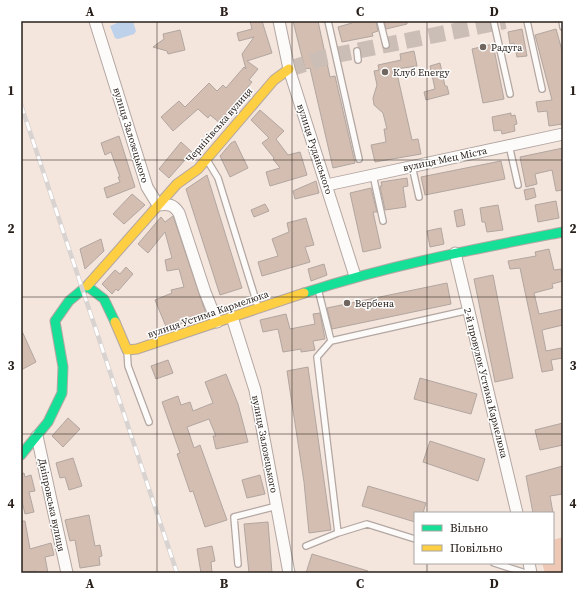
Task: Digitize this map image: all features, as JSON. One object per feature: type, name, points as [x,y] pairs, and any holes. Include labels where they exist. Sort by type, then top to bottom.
[{"type":"street","name":"вулиця Залозецького","points":[[95,21],[147,187],[158,205]]},
{"type":"street","name":"вулиця Руданського","points":[[279,21],[289,69],[355,276]]},
{"type":"street","name":"Чернігівська вулиця","points":[[88,286],[177,184],[198,169],[274,80],[289,69]]},
{"type":"street","name":"вулиця Мец Міста","points":[[327,185],[563,134]]},
{"type":"street","points":[[158,205],[169,204],[175,206],[179,213],[205,292],[217,322]]},
{"type":"street","name":"вулиця Устима Кармелюка","points":[[127,350],[138,349],[232,316],[355,276],[455,253],[563,232]]},
{"type":"street","name":"2-й провулок Устима Кармелюка","points":[[455,253],[468,310],[479,347],[517,512]]},
{"type":"street","points":[[21,455],[48,423],[58,404],[64,382],[63,364],[55,321],[57,316],[82,288],[88,286],[98,292],[108,304],[121,341],[127,350]]},
{"type":"street","name":"вулиця Залозецького","points":[[232,316],[255,390],[289,573]]},
{"type":"street","name":"Дніпровська вулиця","points":[[37,436],[67,573]]},
{"type":"lane","points":[[328,21],[359,159]]},
{"type":"lane","points":[[380,21],[386,45]]},
{"type":"lane","points":[[527,21],[542,88]]},
{"type":"lane","points":[[562,21],[563,27]]},
{"type":"lane","points":[[494,23],[510,94]]},
{"type":"lane","points":[[357,51],[358,60]]},
{"type":"lane","points":[[509,145],[518,185]]},
{"type":"lane","points":[[206,158],[218,178],[258,308]]},
{"type":"lane","points":[[412,166],[419,197]]},
{"type":"lane","points":[[373,175],[382,221]]},
{"type":"lane","points":[[318,288],[331,341]]},
{"type":"lane","points":[[338,533],[317,357],[331,341],[468,310]]},
{"type":"lane","points":[[127,350],[128,366],[149,422]]},
{"type":"lane","points":[[238,564],[234,517],[277,506]]},
{"type":"lane","points":[[306,546],[338,533],[367,524],[414,539]]},
{"type":"lane","points":[[497,564],[526,573]]},
{"type":"shaded area","points":[[563,537],[563,573],[545,573],[542,564],[554,564],[554,540]]},
{"type":"water","points":[[122,21],[133,21],[136,31],[134,34],[118,39],[115,38],[110,26]]},
{"type":"building","points":[[250,21],[262,21],[272,53],[247,61],[258,69],[249,80],[252,82],[238,99],[239,101],[220,123],[210,115],[208,118],[198,109],[173,131],[161,117],[179,101],[185,107],[209,83],[217,91],[223,85],[226,88],[244,67],[246,69],[242,54],[254,37],[239,41],[237,33],[252,29]]},
{"type":"building","points":[[293,21],[318,21],[330,77],[335,76],[355,163],[333,168],[310,68],[305,69]]},
{"type":"building","points":[[352,21],[376,21],[378,31],[372,33],[373,36],[342,42],[338,27],[352,23]]},
{"type":"building","points":[[384,21],[407,21],[407,24],[386,29]]},
{"type":"building","points":[[522,29],[527,56],[517,57],[514,43],[510,44],[508,32]]},
{"type":"building","points":[[556,29],[563,54],[563,124],[549,126],[547,111],[538,112],[536,102],[552,100],[535,35]]},
{"type":"building","points":[[180,30],[185,50],[168,54],[167,51],[153,47],[164,39],[163,34]]},
{"type":"building","points":[[493,44],[504,99],[483,103],[472,49]]},
{"type":"building","points":[[414,51],[417,66],[396,69],[412,140],[418,139],[421,154],[375,162],[371,145],[386,142],[384,129],[387,129],[383,113],[374,105],[373,98],[377,85],[374,71],[379,70],[378,65],[401,60],[400,54]]},
{"type":"building","points":[[440,63],[445,86],[447,86],[449,94],[426,100],[424,92],[435,89],[430,66]]},
{"type":"building","points":[[260,110],[284,131],[276,139],[288,155],[300,152],[307,175],[270,186],[266,172],[280,168],[262,143],[269,138],[251,120]]},
{"type":"building","points":[[511,113],[511,116],[515,115],[517,124],[514,125],[515,131],[502,134],[501,130],[494,131],[492,117]]},
{"type":"building","points":[[119,136],[135,187],[107,198],[104,188],[120,182],[118,177],[120,177],[111,152],[105,155],[101,143]]},
{"type":"building","points":[[235,141],[248,168],[230,177],[220,156],[231,143]]},
{"type":"building","points":[[181,142],[192,152],[169,178],[159,169]]},
{"type":"building","points":[[563,148],[563,190],[556,191],[552,170],[535,174],[537,184],[526,187],[520,157]]},
{"type":"building","points":[[501,161],[505,179],[425,195],[421,177]]},
{"type":"building","points":[[207,175],[242,288],[220,295],[186,189]]},
{"type":"building","points":[[407,178],[408,186],[403,187],[406,207],[385,210],[380,186],[382,186],[381,182]]},
{"type":"building","points":[[316,181],[319,193],[295,199],[293,191]]},
{"type":"building","points":[[371,188],[377,212],[373,212],[381,248],[363,252],[350,193]]},
{"type":"building","points":[[534,188],[536,197],[526,200],[524,190]]},
{"type":"building","points":[[132,194],[145,205],[124,224],[113,214]]},
{"type":"building","points":[[556,201],[559,218],[538,222],[535,205]]},
{"type":"building","points":[[265,204],[269,211],[254,217],[251,210]]},
{"type":"building","points":[[498,205],[503,230],[487,232],[485,222],[482,222],[480,208]]},
{"type":"building","points":[[462,209],[465,225],[457,227],[454,211]]},
{"type":"building","points":[[173,216],[206,314],[167,329],[155,300],[172,293],[171,290],[184,287],[179,269],[167,271],[165,260],[172,258],[165,232],[148,253],[138,244],[161,217],[165,222]]},
{"type":"building","points":[[306,218],[314,245],[305,247],[310,262],[262,276],[258,262],[278,256],[272,239],[289,232],[287,223]]},
{"type":"building","points":[[441,228],[444,244],[430,247],[427,231]]},
{"type":"building","points":[[101,239],[104,251],[85,269],[80,249]]},
{"type":"building","points":[[549,249],[554,270],[561,269],[563,281],[552,284],[553,288],[534,293],[539,314],[563,309],[563,325],[542,330],[546,351],[561,348],[563,358],[551,360],[553,370],[542,372],[520,268],[510,269],[508,261],[536,256],[535,252]]},
{"type":"building","points":[[324,264],[327,275],[311,281],[308,269]]},
{"type":"building","points":[[126,267],[133,274],[118,291],[116,289],[112,294],[102,284],[115,270],[120,274]]},
{"type":"building","points":[[493,275],[513,378],[495,382],[474,279]]},
{"type":"building","points":[[447,283],[451,304],[332,329],[327,308]]},
{"type":"building","points":[[320,313],[325,339],[313,341],[315,350],[301,352],[301,349],[283,352],[278,329],[263,332],[260,320],[286,314],[290,329],[315,324],[313,314]]},
{"type":"building","points":[[21,329],[36,362],[21,370]]},
{"type":"building","points":[[168,360],[173,373],[156,379],[151,366]]},
{"type":"building","points":[[308,367],[331,530],[309,533],[304,482],[287,371]]},
{"type":"building","points":[[226,374],[238,404],[248,442],[216,449],[213,436],[216,436],[209,419],[187,427],[194,448],[200,445],[227,520],[205,527],[193,491],[190,492],[177,454],[180,453],[162,402],[178,396],[181,405],[190,402],[193,411],[213,403],[205,382]]},
{"type":"building","points":[[420,378],[477,394],[471,414],[414,399]]},
{"type":"building","points":[[68,418],[80,429],[63,447],[52,436]]},
{"type":"building","points":[[563,423],[563,445],[540,450],[535,430]]},
{"type":"building","points":[[430,441],[485,459],[478,481],[423,462]]},
{"type":"building","points":[[73,458],[82,486],[69,490],[65,477],[60,478],[56,463]]},
{"type":"building","points":[[563,466],[563,494],[550,496],[553,512],[533,512],[526,476]]},
{"type":"building","points":[[24,473],[25,477],[31,475],[35,491],[29,492],[34,512],[25,514],[21,497],[21,474]]},
{"type":"building","points":[[260,475],[265,494],[247,498],[242,480]]},
{"type":"building","points":[[368,486],[426,503],[423,512],[414,512],[414,522],[362,506]]},
{"type":"building","points":[[89,515],[95,546],[100,545],[102,556],[99,557],[100,565],[80,568],[75,540],[70,541],[65,520]]},
{"type":"building","points":[[21,521],[25,521],[30,549],[51,543],[54,555],[45,557],[48,573],[36,573],[36,571],[21,573]]},
{"type":"building","points":[[268,522],[272,573],[249,573],[244,524]]},
{"type":"building","points":[[212,546],[215,561],[211,562],[212,573],[201,573],[197,549]]},
{"type":"building","points":[[312,554],[368,571],[368,573],[306,573]]},
{"type":"tunnel","points":[[289,69],[326,57],[505,21]]},
{"type":"railway","points":[[21,105],[177,573]]},
{"type":"traffic: fast","points":[[304,293],[400,266],[465,251],[563,232]]},
{"type":"traffic: fast","points":[[21,455],[48,422],[62,393],[63,367],[55,321],[69,301],[87,286],[104,299],[115,322]]},
{"type":"traffic: slow","points":[[87,286],[177,184],[198,169],[274,80],[289,69]]},
{"type":"traffic: slow","points":[[115,322],[127,350],[137,349],[304,293]]},
{"type":"place","name":"Радуга","points":[[483,47]]},
{"type":"place","name":"Клуб Energy","points":[[385,72]]},
{"type":"place","name":"Вербена","points":[[347,303]]}]
